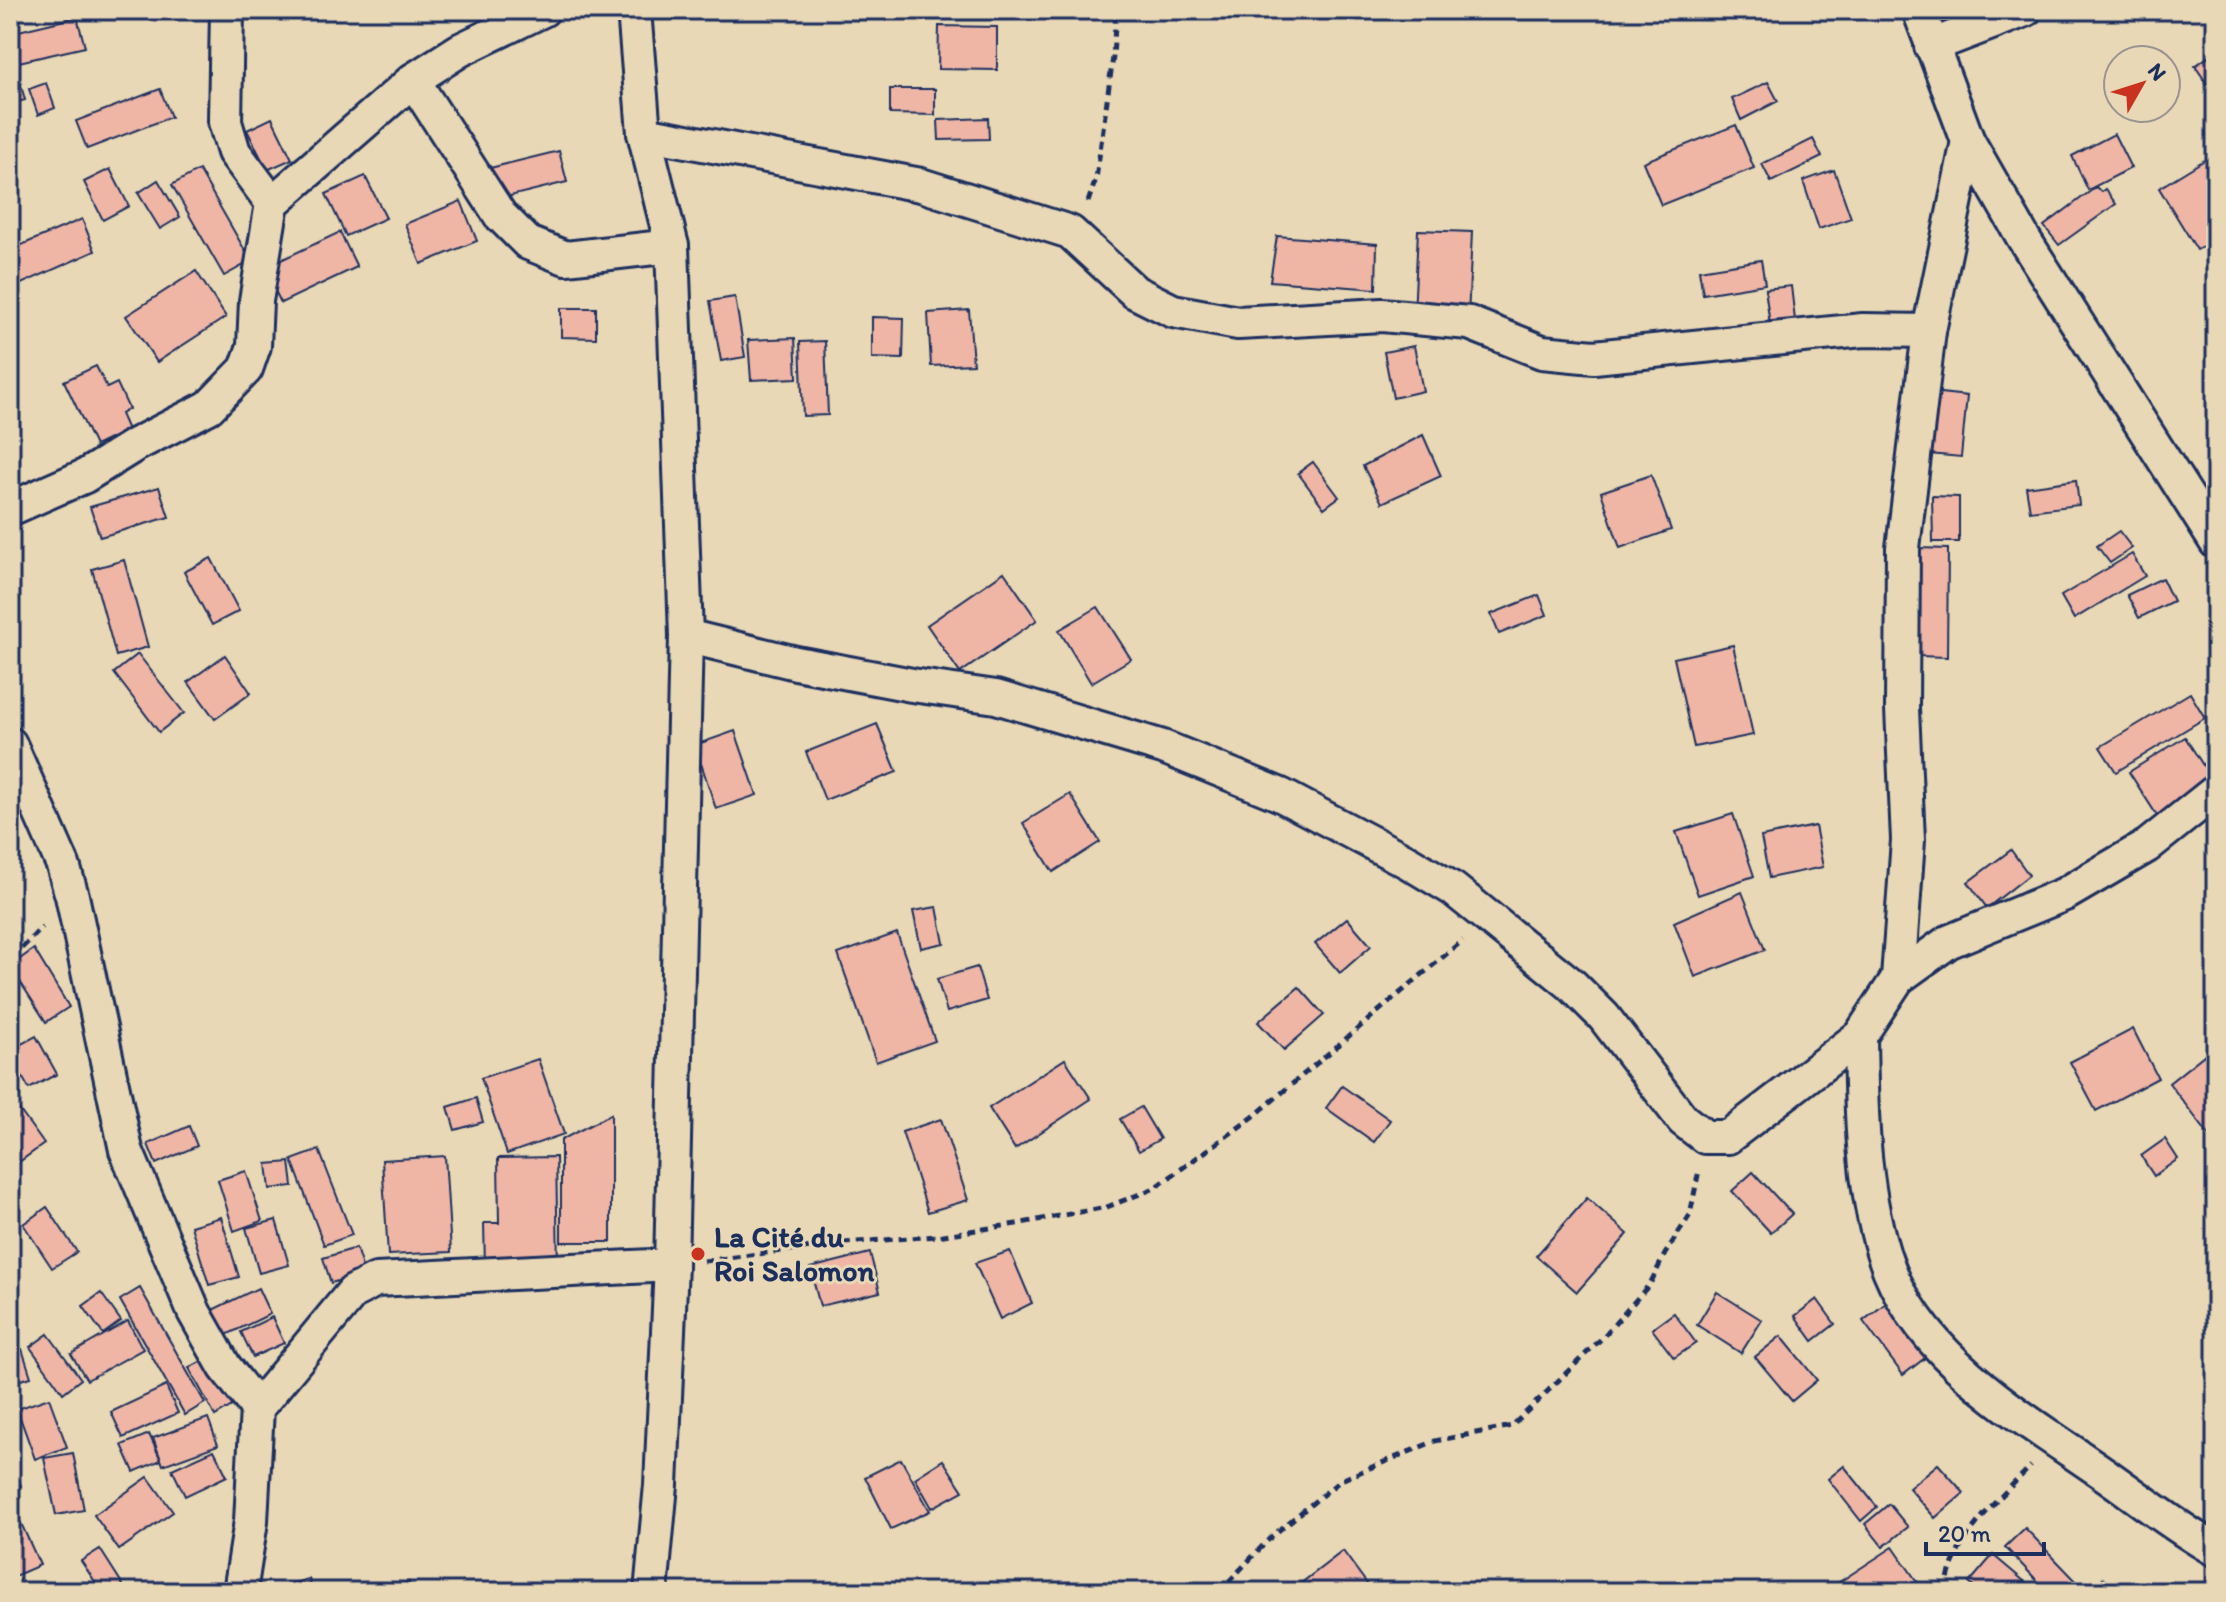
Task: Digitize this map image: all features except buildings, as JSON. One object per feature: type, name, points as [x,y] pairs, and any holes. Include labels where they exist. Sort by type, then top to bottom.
[{"type":"street","points":[[227,10],[225,122],[234,152],[272,203]]},
{"type":"street","points":[[10,509],[85,476],[135,445],[209,407],[246,369],[254,346],[256,301],[272,203],[413,80],[460,50],[543,10]]},
{"type":"street","points":[[634,10],[644,133],[672,246],[686,636],[671,1265],[661,1485],[651,1592]]},
{"type":"street","points":[[1919,10],[1968,141],[2024,239],[2216,542]]},
{"type":"street","points":[[1931,46],[2025,10]]},
{"type":"street","points":[[413,80],[500,215],[528,243],[566,258],[672,246]]},
{"type":"street","points":[[644,133],[921,185],[1070,232],[1135,292],[1173,311],[1238,323],[1382,315],[1469,323],[1542,352],[1594,357],[1863,330],[1929,331]]},
{"type":"street","points":[[1898,978],[1908,840],[1902,709],[1903,548],[1929,331],[1968,141]]},
{"type":"street","points":[[686,636],[796,663],[996,697],[1163,747],[1281,795],[1453,889],[1489,917],[1572,985],[1604,1017],[1683,1120],[1705,1137],[1728,1137],[1860,1036],[1898,978],[1948,942],[2065,894],[2133,854],[2216,791]]},
{"type":"street","points":[[10,744],[63,865],[72,896],[126,1150],[194,1312],[225,1367],[257,1408]]},
{"type":"street","points":[[1860,1036],[1862,1131],[1883,1253],[1925,1331],[1982,1390],[2176,1527],[2216,1550]]},
{"type":"street","points":[[240,1592],[251,1521],[257,1408],[353,1292],[376,1280],[671,1265]]},
{"type":"path","points":[[1070,232],[1082,215],[1096,179],[1113,57],[1116,10]]},
{"type":"path","points":[[671,1265],[843,1243],[937,1236],[1016,1224],[1107,1207],[1155,1188],[1253,1117],[1489,917]]},
{"type":"path","points":[[1219,1592],[1272,1536],[1341,1480],[1435,1441],[1512,1426],[1603,1337],[1650,1284],[1690,1215],[1705,1137]]},
{"type":"path","points":[[1946,1592],[1948,1570],[1984,1514],[2054,1442]]},
{"type":"place","name":"La Cité du Roi Salomon","points":[[698,1254]]}]
